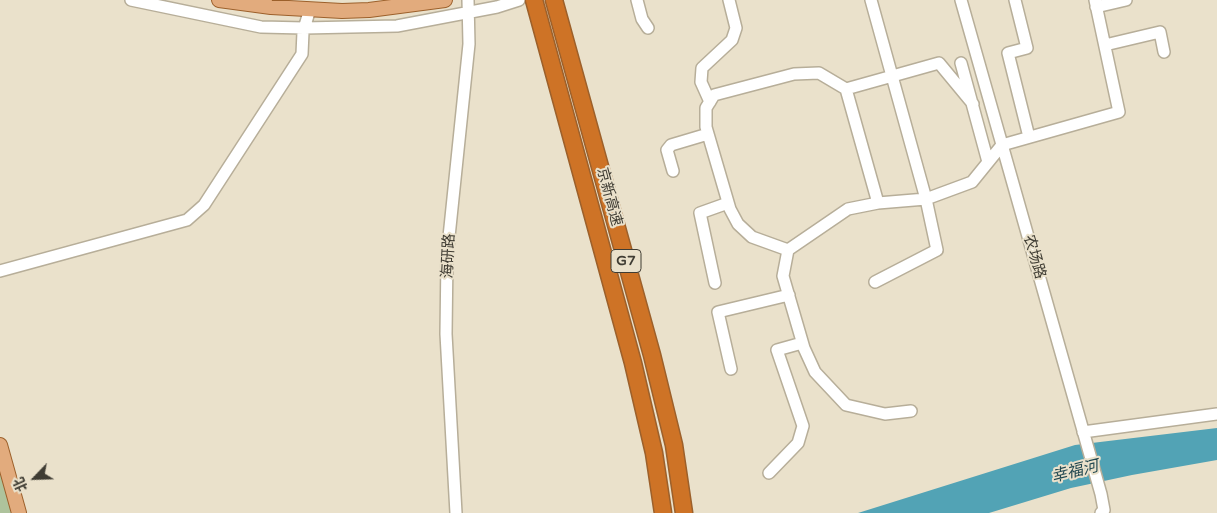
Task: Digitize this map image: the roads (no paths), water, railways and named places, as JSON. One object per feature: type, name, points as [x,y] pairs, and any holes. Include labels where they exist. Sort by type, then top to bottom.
[{"type":"highway","name":"京新高速","points":[[534,0],[633,363],[654,453],[664,513]]},
{"type":"highway","name":"京新高速","points":[[556,6],[652,355],[674,445],[684,513]]},
{"type":"main road","points":[[219,0],[310,9],[368,10],[445,0]]},
{"type":"main road","points":[[0,445],[19,513]]},
{"type":"street","points":[[131,0],[261,27],[304,28],[396,26],[469,13],[519,0]]},
{"type":"street","name":"海研路","points":[[456,513],[446,334],[447,256],[469,44],[468,0]]},
{"type":"street","points":[[637,0],[642,18],[648,28]]},
{"type":"street","points":[[710,102],[701,82],[702,68],[732,40],[736,28],[729,0]]},
{"type":"street","points":[[871,0],[926,199],[937,250],[875,282]]},
{"type":"street","name":"农场路","points":[[961,0],[1101,494],[1104,510],[1101,513]]},
{"type":"street","points":[[1015,0],[1027,48],[1008,53],[1029,137]]},
{"type":"street","points":[[911,411],[885,414],[846,405],[815,372],[802,343],[783,276],[788,250],[848,210],[878,202],[926,199],[972,182],[1002,145],[1119,112],[1096,4],[1126,0]]},
{"type":"street","points":[[0,271],[187,220],[204,206],[302,54],[304,28],[310,9]]},
{"type":"street","points":[[1105,46],[1160,32],[1164,52]]},
{"type":"street","points":[[846,89],[939,63],[972,104]]},
{"type":"street","points":[[961,63],[988,162]]},
{"type":"street","points":[[788,250],[752,236],[738,224],[728,203],[708,134],[706,108],[714,95],[794,74],[819,72],[846,89],[878,202]]},
{"type":"street","points":[[673,171],[667,150],[671,144],[708,134]]},
{"type":"street","points":[[715,283],[700,213],[728,203]]},
{"type":"street","points":[[730,369],[718,312],[789,295]]},
{"type":"street","points":[[769,473],[798,444],[803,426],[777,350],[802,343]]},
{"type":"street","points":[[1083,434],[1217,414]]},
{"type":"water","name":"幸福河","points":[[1217,428],[1217,460],[1071,488],[989,513],[858,513],[1075,445]]}]
